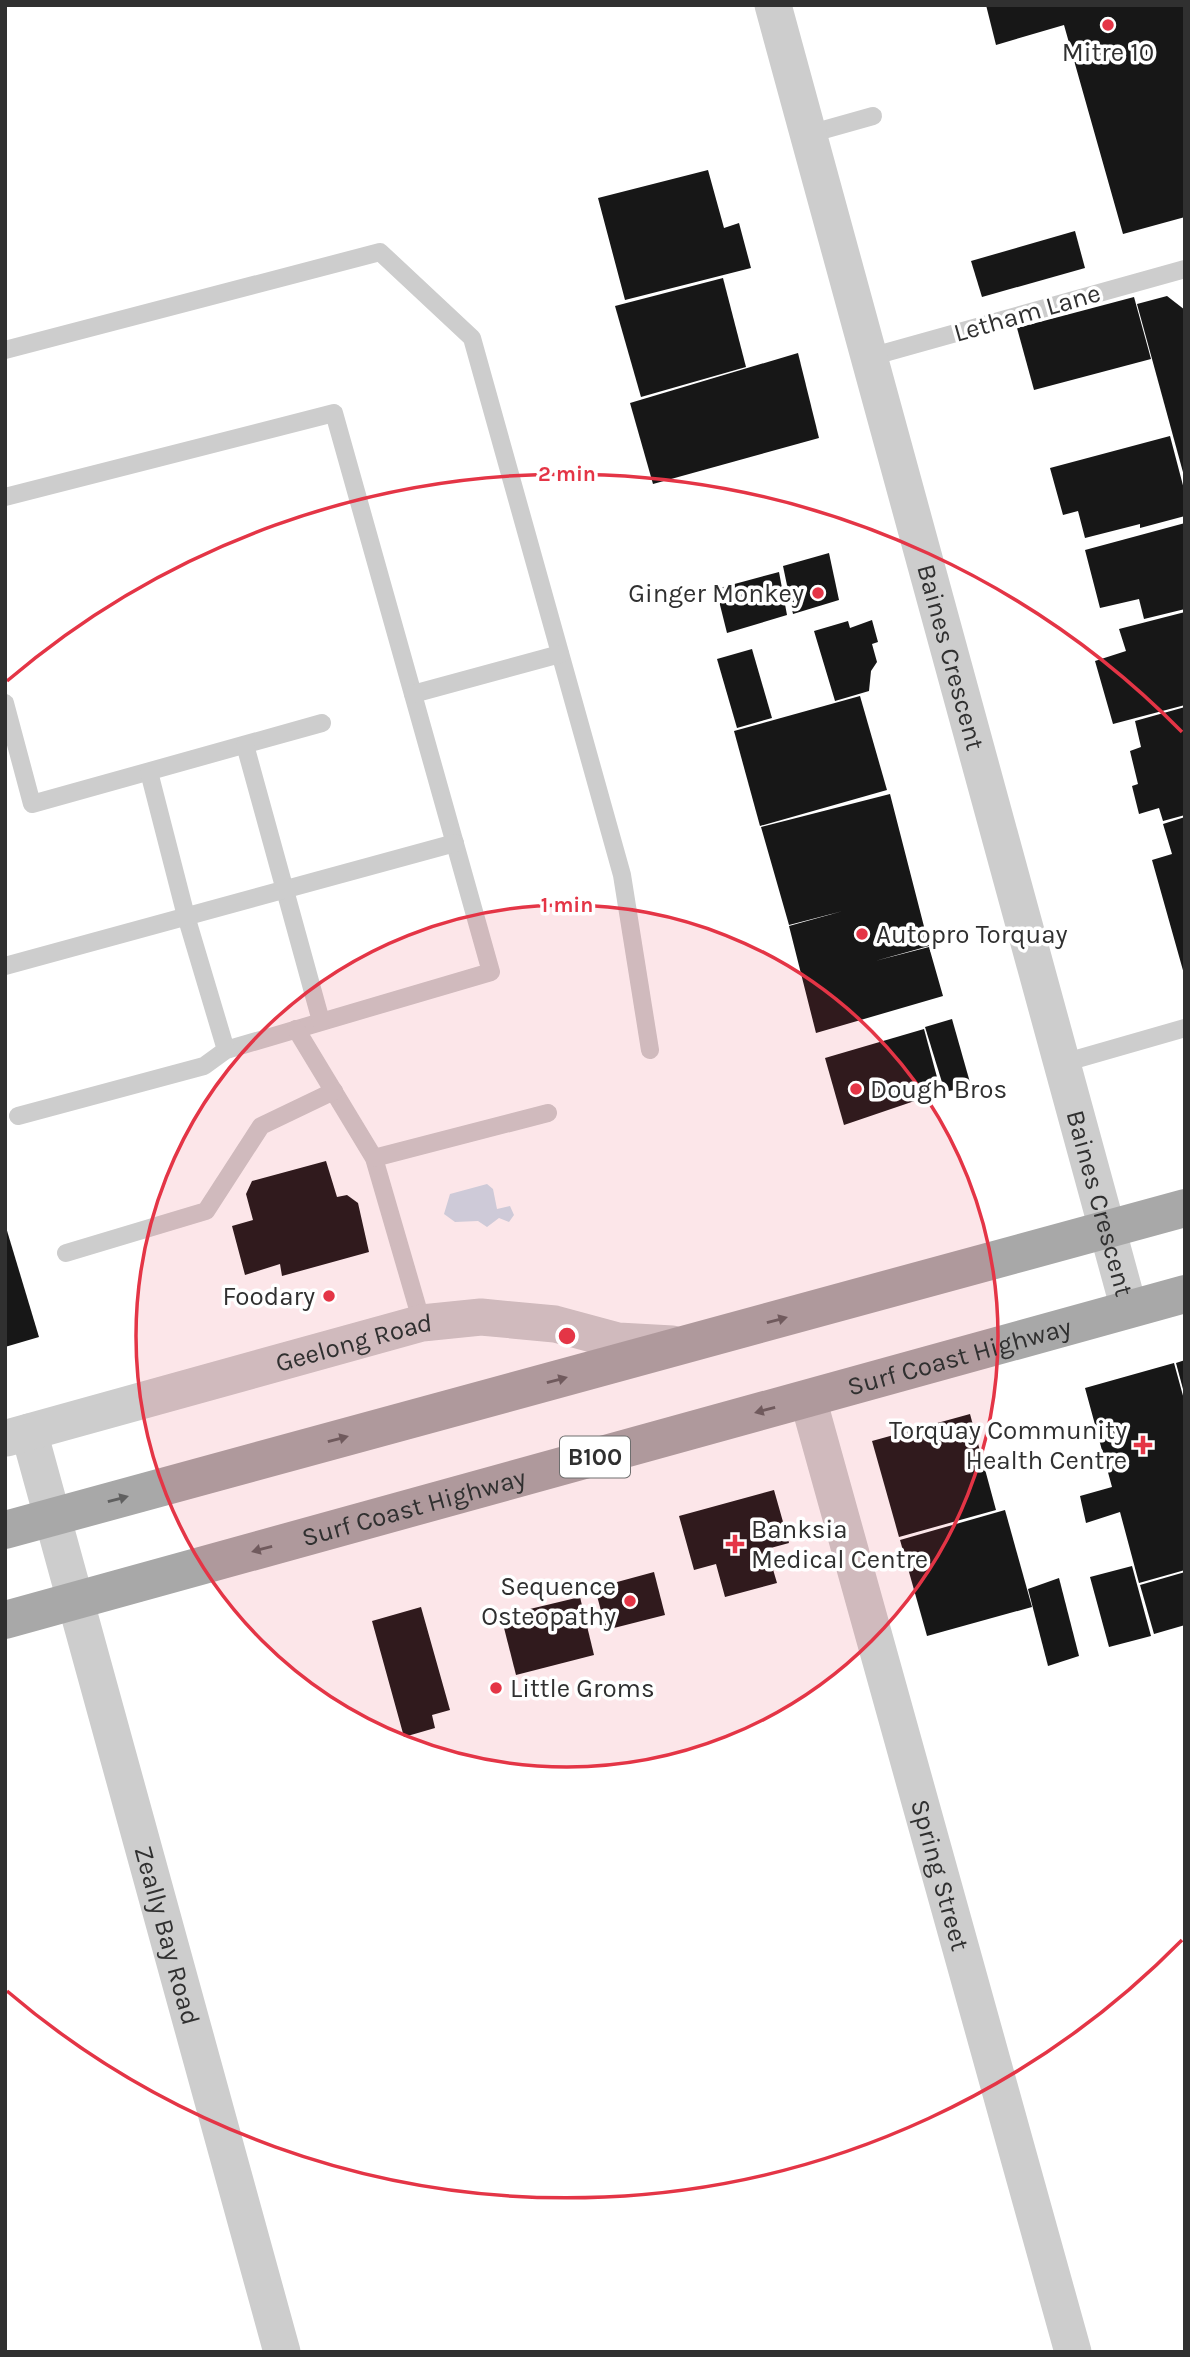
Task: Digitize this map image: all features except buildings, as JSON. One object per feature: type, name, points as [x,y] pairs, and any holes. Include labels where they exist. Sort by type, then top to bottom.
[{"type":"main road","points":[[5,1530],[1185,1208]]},
{"type":"main road","name":"Surf Coast Highway","points":[[5,1620],[1185,1294]]},
{"type":"street","name":"Baines Crescent","points":[[772,5],[1129,1309]]},
{"type":"street","name":"Geelong Road","points":[[52,1517],[17,1435],[422,1323],[481,1317],[555,1324],[618,1341],[687,1345]]},
{"type":"street","name":"Spring Street","points":[[808,1399],[1073,2352]]},
{"type":"street","name":"Zeally Bay Road","points":[[52,1517],[282,2352]]},
{"type":"lane","points":[[809,134],[873,116]]},
{"type":"lane","points":[[5,350],[380,252],[472,338],[622,875],[650,1050]]},
{"type":"lane","name":"Letham Lane","points":[[870,357],[1185,269]]},
{"type":"lane","points":[[5,497],[334,413],[491,972],[226,1050],[204,1066],[18,1116]]},
{"type":"lane","points":[[413,694],[560,654]]},
{"type":"lane","points":[[5,703],[32,804],[322,723]]},
{"type":"lane","points":[[246,745],[321,1021]]},
{"type":"lane","points":[[149,772],[186,916],[226,1050]]},
{"type":"lane","points":[[5,966],[455,843]]},
{"type":"lane","points":[[1063,1063],[1185,1028]]},
{"type":"lane","points":[[296,1029],[374,1158],[422,1323]]},
{"type":"lane","points":[[66,1253],[206,1211],[261,1126],[334,1091]]},
{"type":"lane","points":[[374,1158],[548,1113]]},
{"type":"water","points":[[487,1184],[493,1189],[497,1209],[510,1206],[514,1215],[509,1222],[499,1218],[487,1227],[478,1221],[455,1222],[444,1214],[450,1194]]},
{"type":"place","name":"Mitre 10","points":[[1108,25]]},
{"type":"place","name":"Ginger Monkey","points":[[818,593]]},
{"type":"place","name":"Autopro Torquay","points":[[862,934]]},
{"type":"place","name":"Dough Bros","points":[[856,1089]]},
{"type":"place","name":"Foodary","points":[[329,1296]]},
{"type":"place","name":"Torquay Community Health Centre","points":[[1143,1445]]},
{"type":"place","name":"Banksia Medical Centre","points":[[735,1544]]},
{"type":"place","name":"Sequence Osteopathy","points":[[630,1601]]},
{"type":"place","name":"Little Groms","points":[[496,1688]]}]
